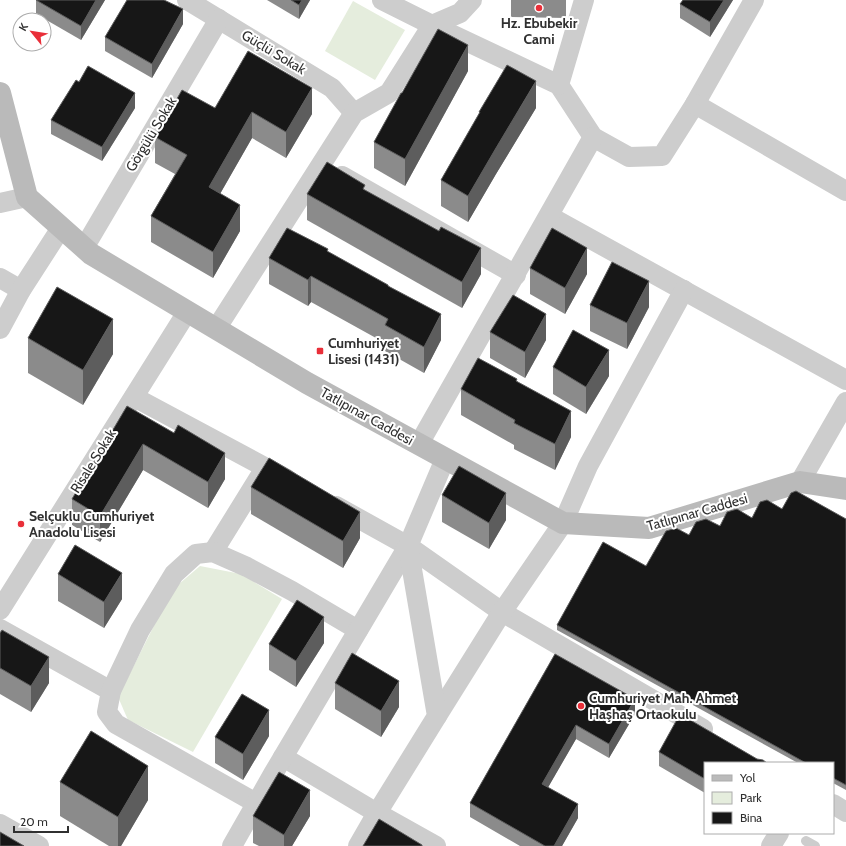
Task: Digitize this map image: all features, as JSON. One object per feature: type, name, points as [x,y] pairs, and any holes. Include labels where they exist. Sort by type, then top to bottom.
[{"type":"street","name":"Güçlü Sokak","points":[[187,0],[332,88],[354,113]]},
{"type":"street","points":[[382,0],[559,85],[593,137],[629,157],[662,156],[695,104],[754,0]]},
{"type":"street","points":[[216,329],[354,113],[389,93],[432,25],[460,13],[472,0]]},
{"type":"street","points":[[559,85],[584,0]]},
{"type":"street","name":"Görgülü Sokak","points":[[84,248],[219,19]]},
{"type":"street","points":[[0,93],[27,197],[0,203]]},
{"type":"street","points":[[695,104],[846,191]]},
{"type":"street","points":[[420,444],[593,137]]},
{"type":"street","points":[[321,164],[516,275]]},
{"type":"street","name":"Tatlıpınar Caddesi","points":[[27,197],[91,254],[306,383],[563,523],[649,528],[800,482],[846,489]]},
{"type":"street","points":[[549,216],[846,380]]},
{"type":"street","points":[[0,329],[20,290],[61,228]]},
{"type":"street","points":[[0,278],[20,290]]},
{"type":"street","points":[[358,846],[502,612],[563,523],[588,466],[684,290]]},
{"type":"street","name":"Risale Sokak","points":[[0,610],[187,312]]},
{"type":"street","points":[[134,397],[299,486]]},
{"type":"street","points":[[800,482],[846,402]]},
{"type":"street","points":[[232,846],[408,546],[445,459]]},
{"type":"street","points":[[213,552],[265,468]]},
{"type":"street","points":[[320,497],[408,546],[502,612],[716,736]]},
{"type":"street","points":[[408,546],[437,716]]},
{"type":"street","points":[[256,804],[116,724],[107,712],[110,691],[140,630],[174,574],[196,554],[213,552],[247,567],[292,591],[358,630]]},
{"type":"street","points":[[0,629],[110,691]]},
{"type":"street","points":[[283,757],[436,846]]},
{"type":"street","points":[[834,805],[846,812]]},
{"type":"street","points":[[0,824],[39,846]]},
{"type":"street","points":[[771,846],[778,834]]},
{"type":"green space","points":[[353,1],[405,30],[375,80],[325,51]]},
{"type":"green space","points":[[200,566],[241,574],[282,599],[193,752],[128,720],[118,697],[172,590]]},
{"type":"building","points":[[36,0],[96,0],[81,26]]},
{"type":"building","points":[[127,0],[164,0],[183,9],[152,64],[105,37]]},
{"type":"building","points":[[291,0],[302,0],[299,5]]},
{"type":"building","points":[[683,0],[724,0],[710,22],[680,4]]},
{"type":"building","points":[[438,29],[468,45],[405,159],[374,142]]},
{"type":"building","points":[[248,51],[312,88],[286,132],[252,112],[209,187],[240,205],[213,252],[151,216],[187,155],[155,137],[182,90],[215,108]]},
{"type":"building","points":[[507,65],[536,81],[468,196],[441,180]]},
{"type":"building","points":[[88,66],[135,93],[102,147],[51,120],[76,80],[79,82]]},
{"type":"building","points":[[327,162],[365,185],[363,189],[439,231],[441,227],[481,248],[462,282],[307,194]]},
{"type":"building","points":[[287,228],[328,249],[327,251],[441,314],[424,347],[385,325],[388,319],[311,276],[308,280],[269,258]]},
{"type":"building","points":[[552,228],[587,248],[565,288],[530,268]]},
{"type":"building","points":[[612,262],[649,281],[627,323],[590,305]]},
{"type":"building","points":[[57,287],[113,319],[83,370],[28,338]]},
{"type":"building","points":[[513,295],[546,314],[525,352],[490,332]]},
{"type":"building","points":[[573,330],[609,350],[586,387],[553,367]]},
{"type":"building","points":[[478,358],[571,411],[555,444],[514,423],[515,420],[461,389]]},
{"type":"building","points":[[127,406],[174,433],[178,425],[225,453],[208,482],[143,444],[100,516],[72,499]]},
{"type":"building","points":[[269,458],[360,512],[343,541],[251,487]]},
{"type":"building","points":[[459,466],[506,493],[489,523],[442,495]]},
{"type":"building","points":[[796,491],[846,519],[846,785],[834,779],[834,762],[804,762],[557,625],[603,542],[646,566],[666,531],[676,528],[689,535],[696,522],[706,519],[720,526],[727,512],[737,509],[752,518],[760,502],[767,500],[782,509],[791,493]]},
{"type":"building","points":[[75,545],[122,573],[104,602],[58,574]]},
{"type":"building","points":[[297,600],[324,617],[296,661],[269,644]]},
{"type":"building","points":[[2,630],[49,657],[31,686],[0,668],[0,633]]},
{"type":"building","points":[[352,653],[399,681],[381,711],[335,683]]},
{"type":"building","points":[[555,654],[635,699],[609,744],[576,725],[542,784],[578,804],[554,846],[545,846],[470,803]]},
{"type":"building","points":[[242,694],[269,710],[243,754],[215,737]]},
{"type":"building","points":[[680,714],[757,759],[766,762],[704,762],[704,778],[659,752]]},
{"type":"building","points":[[91,731],[148,766],[118,817],[60,782]]},
{"type":"building","points":[[279,772],[310,790],[284,835],[253,816]]},
{"type":"building","points":[[379,819],[422,845],[422,846],[363,846]]},
{"type":"building","points":[[0,832],[24,846],[0,846]]},
{"type":"place","name":"Hz. Ebubekir Cami","points":[[539,8]]},
{"type":"place","name":"Cumhuriyet Lisesi (1431)","points":[[320,351]]},
{"type":"place","name":"Selçuklu Cumhuriyet Anadolu Lisesi","points":[[21,524]]},
{"type":"place","name":"Cumhuriyet Mah. Ahmet Haşhaş Ortaokulu","points":[[581,706]]}]
